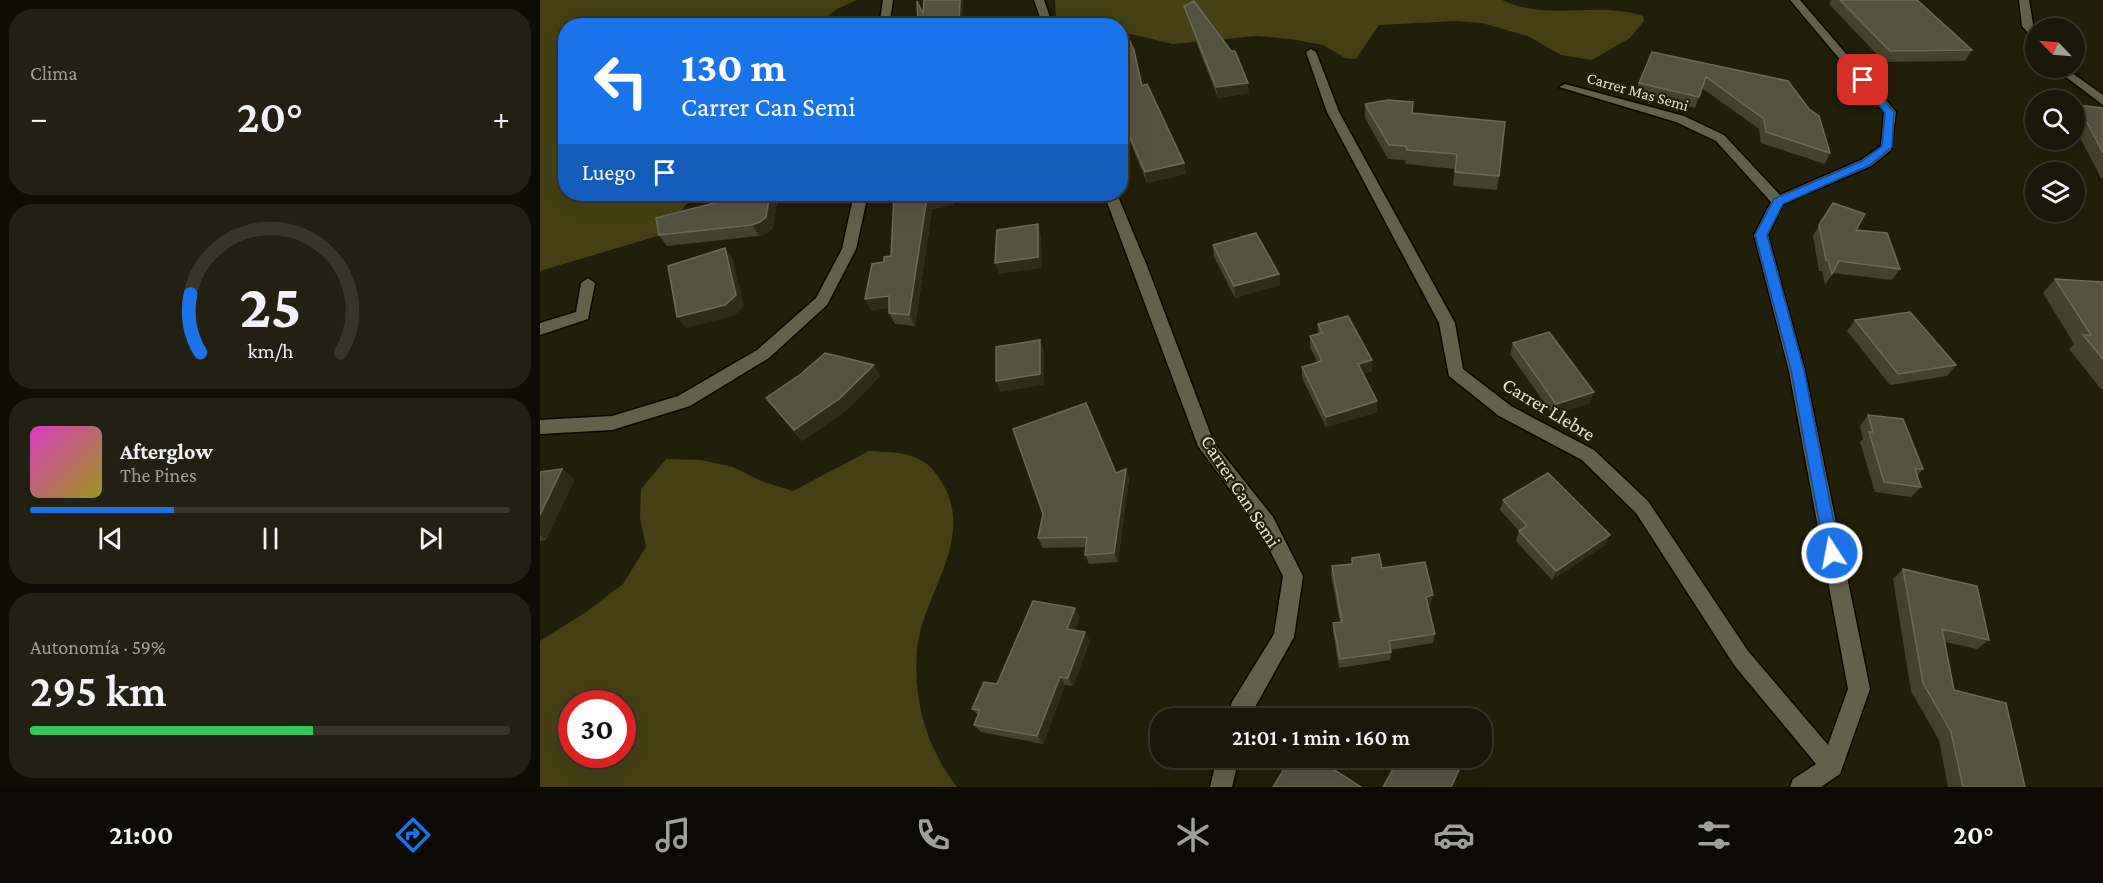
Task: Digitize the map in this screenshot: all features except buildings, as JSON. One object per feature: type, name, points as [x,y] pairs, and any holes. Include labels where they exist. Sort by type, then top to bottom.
[{"type":"street","points":[[885,18],[888,0]]},
{"type":"street","points":[[1039,0],[1045,18]]},
{"type":"street","points":[[1795,0],[1890,112],[1887,147],[1866,163],[1778,201],[1761,235],[1797,370],[1859,689],[1832,766],[1801,787]]},
{"type":"street","points":[[2024,0],[2026,18]]},
{"type":"street","name":"Carrer Llebre","points":[[1311,52],[1333,112],[1447,323],[1455,372],[1505,411],[1588,455],[1642,507],[1679,560],[1741,658],[1832,766]]},
{"type":"street","points":[[2072,78],[2103,101]]},
{"type":"street","name":"Carrer Mas Semi","points":[[1565,87],[1680,119],[1720,138],[1778,201]]},
{"type":"street","points":[[540,427],[612,423],[684,401],[763,354],[822,301],[849,249],[859,201]]},
{"type":"street","name":"Carrer Can Semi","points":[[1113,201],[1140,266],[1207,446],[1266,523],[1293,576],[1284,638],[1241,708]]},
{"type":"street","points":[[540,329],[583,315],[588,283]]},
{"type":"street","points":[[1221,787],[1226,768]]},
{"type":"shaded area","points":[[540,0],[857,0],[837,9],[825,18],[558,18],[558,201],[689,201],[664,234],[540,271]]},
{"type":"shaded area","points":[[1055,0],[1502,0],[1537,10],[1626,12],[1643,16],[1644,21],[1630,38],[1592,60],[1561,55],[1528,36],[1482,23],[1456,21],[1379,25],[1356,59],[1345,58],[1323,45],[1291,39],[1256,36],[1173,44],[1128,33],[1128,18],[1056,18]]},
{"type":"shaded area","points":[[869,451],[914,457],[931,467],[938,476],[952,509],[953,529],[950,549],[921,630],[917,650],[917,687],[930,739],[946,772],[957,787],[540,787],[540,641],[586,612],[623,584],[646,547],[640,518],[641,489],[666,459],[701,460],[733,467],[761,481],[793,491]]},
{"type":"route","points":[[1832,553],[1797,370],[1761,235],[1778,201],[1866,163],[1887,147],[1890,112],[1863,80]]}]
